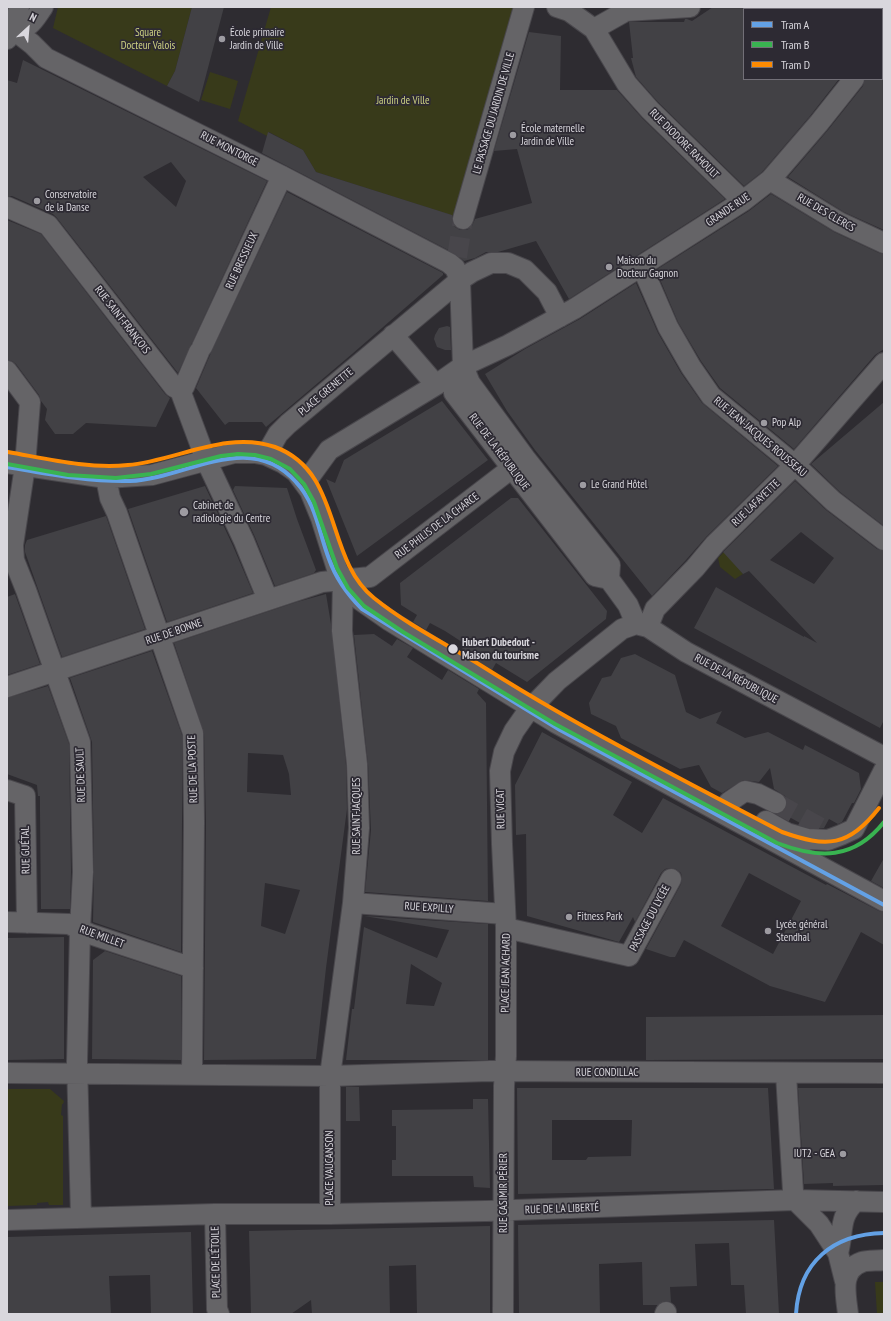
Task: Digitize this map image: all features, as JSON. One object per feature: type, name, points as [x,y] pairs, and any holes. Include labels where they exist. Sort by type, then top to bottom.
[{"type":"street","points":[[11,34],[19,7]]},
{"type":"street","points":[[11,34],[31,25],[43,7]]},
{"type":"street","name":"LE PASSAGE DU JARDIN DE VILLE","points":[[463,219],[524,7]]},
{"type":"street","points":[[557,7],[569,11],[594,29],[626,10],[690,7]]},
{"type":"street","name":"RUE DIODORE RAHOULT","points":[[594,29],[627,84],[650,110],[743,202]]},
{"type":"street","name":"RUE MONTORGE","points":[[11,34],[32,44],[46,58],[259,164],[449,263],[455,268],[460,280]]},
{"type":"street","name":"GRANDE RUE","points":[[567,313],[743,202],[770,180],[853,80]]},
{"type":"street","name":"RUE BRESSIEUX","points":[[180,390],[184,386],[282,176]]},
{"type":"street","name":"RUE DES CLERCS","points":[[770,180],[839,222],[884,243]]},
{"type":"street","name":"RUE SAINT-FRANÇOIS","points":[[7,207],[48,225],[174,387],[180,390],[206,460],[244,541],[268,600]]},
{"type":"street","name":"PLACE GRENETTE","points":[[266,455],[278,434],[288,424],[460,280],[472,272],[491,263],[508,263],[525,270],[567,313]]},
{"type":"street","name":"RUE JEAN-JACQUES ROUSSEAU","points":[[642,267],[668,327],[691,367],[711,396],[795,465],[833,501],[884,540]]},
{"type":"street","points":[[456,382],[460,280]]},
{"type":"street","points":[[300,477],[329,450],[456,382],[508,345],[567,313]]},
{"type":"street","points":[[393,335],[456,382]]},
{"type":"street","name":"RUE LAFAYETTE","points":[[642,625],[655,609],[695,568],[715,544],[795,465],[884,363]]},
{"type":"street","name":"RUE DE SAULT","points":[[7,371],[30,402],[16,464],[13,544],[14,560],[80,742],[83,872],[80,930],[77,1073]]},
{"type":"street","name":"RUE DE LA RÉPUBLIQUE","points":[[456,382],[518,463],[610,565],[609,579],[642,625],[686,652],[884,758]]},
{"type":"street","points":[[16,464],[106,478],[152,474],[234,453],[255,453],[266,455],[283,463],[300,477],[310,491],[321,518],[336,566],[343,580],[360,600],[390,621],[534,704],[563,727],[884,901]]},
{"type":"street","name":"RUE PHILIS DE LA CHARCE","points":[[343,580],[370,577],[518,463]]},
{"type":"street","name":"RUE DE LA POSTE","points":[[106,478],[110,498],[193,733],[192,1074]]},
{"type":"street","name":"RUE DE BONNE","points":[[7,687],[322,582],[343,580]]},
{"type":"street","name":"RUE SAINT-JACQUES","points":[[330,1076],[353,903],[360,828],[357,764],[342,631],[343,580]]},
{"type":"street","points":[[534,704],[556,681],[622,629],[642,625]]},
{"type":"street","points":[[534,704],[573,718],[787,833],[823,835],[854,829],[884,770]]},
{"type":"street","name":"RUE VICAT","points":[[506,921],[500,771],[504,752],[514,731],[534,704]]},
{"type":"street","name":"RUE GUÉTAL","points":[[7,790],[25,796],[27,923]]},
{"type":"street","points":[[729,802],[745,791],[758,794],[776,803]]},
{"type":"street","points":[[822,867],[823,835]]},
{"type":"street","name":"PASSAGE DU LYCÉE","points":[[629,956],[671,879]]},
{"type":"street","name":"RUE EXPILLY","points":[[353,903],[506,921]]},
{"type":"street","name":"PLACE JEAN ACHARD","points":[[505,1071],[506,921],[629,956]]},
{"type":"street","name":"RUE MILLET","points":[[7,922],[69,924],[90,934],[193,968]]},
{"type":"street","name":"RUE CONDILLAC","points":[[330,1076],[505,1071],[786,1074],[884,1073]]},
{"type":"street","name":"RUE CASIMIR PÉRIER","points":[[503,1314],[505,1071]]},
{"type":"street","points":[[7,1073],[330,1076]]},
{"type":"street","points":[[77,1073],[81,1218]]},
{"type":"street","points":[[786,1074],[793,1191],[795,1200],[819,1224],[838,1253],[845,1281],[846,1312]]},
{"type":"street","name":"PLACE VAUCANSON","points":[[7,1220],[214,1214],[330,1214],[330,1076]]},
{"type":"street","name":"RUE DE LA LIBERTÉ","points":[[330,1214],[504,1210],[795,1200],[884,1202]]},
{"type":"street","points":[[838,1253],[842,1241],[842,1222],[848,1208],[856,1201]]},
{"type":"street","name":"PLACE DE L'ÉTOILE","points":[[214,1214],[217,1312]]},
{"type":"street","points":[[842,1222],[858,1215],[884,1214]]},
{"type":"street","points":[[845,1281],[851,1268],[862,1262],[884,1260]]},
{"type":"green space","name":"Square Docteur Valois","points":[[58,7],[192,7],[175,71],[167,86],[53,28]]},
{"type":"green space","name":"Jardin de Ville","points":[[271,7],[531,7],[470,221],[316,172],[303,150],[269,132],[267,136],[238,121]]},
{"type":"green space","points":[[210,72],[238,81],[230,109],[201,100]]},
{"type":"green space","points":[[724,552],[743,574],[735,579],[720,567],[718,558]]},
{"type":"green space","points":[[7,1089],[50,1089],[64,1101],[62,1104],[61,1115],[63,1116],[63,1205],[49,1205],[48,1202],[37,1203],[37,1205],[7,1206]]},
{"type":"green space","points":[[875,1282],[884,1282],[884,1314],[877,1314]]},
{"type":"building","points":[[192,7],[224,7],[199,102],[167,86],[175,71]]},
{"type":"building","points":[[713,7],[744,7],[743,80],[838,80],[810,116],[762,172],[744,186],[658,102],[636,77],[631,58],[633,58],[629,22],[684,22],[685,19],[692,21]]},
{"type":"building","points":[[529,32],[561,36],[560,90],[617,90],[642,118],[725,199],[569,299],[536,241],[498,252],[486,252],[475,258],[464,261],[454,253],[262,153],[268,132],[303,150],[316,172],[452,215],[452,222],[455,227],[460,230],[471,228],[475,219],[532,203],[517,149],[494,151]]},
{"type":"building","points":[[23,60],[267,181],[178,373],[57,218],[53,214],[12,196],[7,196],[7,80],[17,83]],"holes":[[[171,162],[186,181],[176,207],[143,177]]]},
{"type":"building","points":[[884,79],[884,230],[844,212],[788,177],[863,86],[865,80]]},
{"type":"building","points":[[287,192],[443,273],[443,275],[266,427],[262,422],[229,422],[225,425],[196,388]]},
{"type":"building","points":[[771,194],[834,232],[884,254],[884,349],[875,355],[794,449],[720,388],[701,361],[678,322],[656,270],[749,211]]},
{"type":"building","points":[[7,220],[41,234],[165,394],[170,398],[156,427],[86,423],[73,434],[55,434],[45,420],[47,409],[41,401],[39,395],[16,364],[7,360]]},
{"type":"building","points":[[636,283],[658,333],[681,373],[702,403],[778,466],[707,536],[652,596],[535,450],[507,411],[485,374],[525,349],[580,319]]},
{"type":"building","points":[[447,326],[450,327],[451,350],[445,350],[437,347],[434,339],[439,328]]},
{"type":"building","points":[[442,401],[488,460],[357,556],[326,479],[335,483],[344,460]]},
{"type":"building","points":[[884,402],[884,526],[840,492],[811,464]]},
{"type":"building","points":[[795,481],[826,510],[877,549],[884,551],[884,720],[880,728],[694,628],[716,587],[817,643],[749,571],[743,574],[723,552]],"holes":[[[801,532],[834,558],[814,584],[770,560]]]},
{"type":"building","points":[[205,486],[253,593],[167,622],[128,509]]},
{"type":"building","points":[[235,486],[287,488],[316,570],[314,573],[275,586],[255,537],[233,490]]},
{"type":"building","points":[[511,498],[518,498],[607,611],[606,619],[527,682],[496,663],[492,670],[461,651],[465,644],[430,623],[426,630],[413,622],[417,615],[401,605],[400,583]]},
{"type":"building","points":[[106,516],[145,629],[62,657],[25,552],[25,545],[27,540]]},
{"type":"building","points":[[15,594],[40,664],[7,675],[7,597]]},
{"type":"building","points":[[326,594],[331,624],[346,765],[347,809],[326,968],[316,1059],[204,1060],[206,822],[204,733],[174,643],[297,602]],"holes":[[[248,753],[283,755],[289,774],[291,795],[247,792]],[[265,883],[300,890],[285,934],[261,926]]]},
{"type":"building","points":[[374,634],[392,646],[397,639],[413,648],[407,657],[442,680],[448,670],[479,689],[477,693],[486,703],[488,901],[365,892],[371,830],[368,764],[354,635]]},
{"type":"building","points":[[152,651],[182,735],[181,952],[93,922],[94,872],[92,742],[70,678]]},
{"type":"building","points":[[635,654],[675,675],[686,712],[700,719],[722,711],[716,723],[745,738],[768,732],[803,750],[805,745],[859,773],[861,789],[842,822],[838,824],[829,819],[824,828],[810,828],[801,825],[782,813],[786,808],[787,802],[785,796],[774,789],[770,768],[759,782],[743,780],[722,793],[711,787],[699,765],[680,769],[621,738],[616,726],[591,714],[589,703],[602,678],[611,676],[621,658]]},
{"type":"building","points":[[48,686],[69,744],[71,872],[70,909],[41,909],[40,796],[38,796],[37,785],[7,774],[7,698]]},
{"type":"building","points":[[542,732],[632,782],[613,815],[642,833],[663,798],[826,885],[827,884],[879,911],[884,912],[884,945],[861,932],[825,1002],[770,986],[684,940],[675,957],[670,957],[646,949],[681,884],[681,873],[676,869],[665,869],[661,873],[635,922],[633,917],[619,942],[527,916],[526,834],[516,835],[515,785]],"holes":[[[749,873],[801,901],[773,954],[721,926]]]},
{"type":"building","points":[[884,858],[884,888],[871,881]]},
{"type":"building","points":[[364,916],[488,924],[488,1060],[346,1060],[364,927],[437,958],[449,930]],"holes":[[[411,964],[442,983],[434,1006],[406,1004]]]},
{"type":"building","points":[[64,937],[64,1059],[7,1060],[7,938]]},
{"type":"building","points":[[105,951],[181,976],[181,1060],[92,1059],[93,960]]},
{"type":"building","points":[[884,1015],[884,1059],[646,1060],[646,1017]]},
{"type":"building","points":[[346,1087],[359,1087],[360,1121],[346,1121]]},
{"type":"building","points":[[517,1088],[768,1088],[774,1189],[518,1194]],"holes":[[[552,1120],[632,1120],[631,1156],[588,1157],[586,1160],[552,1160]]]},
{"type":"building","name":"IUT2 - GEA","points":[[798,1088],[884,1088],[884,1185],[833,1186],[833,1183],[804,1184]]},
{"type":"building","points":[[473,1099],[488,1099],[490,1188],[474,1187],[473,1176],[392,1176],[392,1160],[396,1160],[396,1126],[392,1126],[392,1110],[473,1109]]},
{"type":"building","points":[[774,1220],[779,1314],[746,1314],[744,1285],[731,1285],[729,1243],[695,1244],[697,1286],[670,1287],[671,1302],[665,1301],[658,1305],[643,1305],[642,1262],[599,1264],[600,1314],[519,1314],[518,1225]]},
{"type":"building","points":[[490,1226],[490,1314],[417,1314],[416,1265],[389,1266],[390,1314],[312,1314],[311,1300],[291,1314],[251,1314],[249,1231]]},
{"type":"building","points":[[191,1232],[193,1314],[151,1314],[150,1275],[109,1276],[111,1314],[7,1314],[7,1237]]},
{"type":"tunnel","points":[[457,257],[463,219]]},
{"type":"tunnel","points":[[776,803],[823,829]]},
{"type":"tram line","name":"D","points":[[8,452],[68,463],[113,466],[146,462],[220,444],[238,442],[257,443],[275,447],[297,459],[312,476],[323,495],[347,561],[358,581],[374,598],[411,624],[529,695],[587,729],[782,832],[812,840],[825,842],[836,841],[847,837],[858,830],[879,808]]},
{"type":"tram line","name":"B","points":[[7,464],[68,475],[116,478],[151,474],[221,456],[238,454],[255,455],[271,459],[290,469],[304,484],[314,502],[337,568],[348,588],[364,606],[403,632],[555,724],[777,843],[792,848],[807,852],[821,853],[835,853],[848,850],[861,844],[884,822]]},
{"type":"tram line","name":"A","points":[[7,467],[83,479],[114,481],[130,481],[151,478],[216,461],[238,458],[258,459],[278,467],[303,490],[313,509],[335,573],[347,592],[362,609],[560,730],[884,905]]},
{"type":"tram line","name":"A","points":[[796,1314],[799,1296],[804,1280],[812,1266],[822,1254],[835,1245],[849,1239],[884,1233]]},
{"type":"place","name":"École primaire Jardin de Ville","points":[[222,39]]},
{"type":"place","name":"École maternelle Jardin de Ville","points":[[513,135]]},
{"type":"place","name":"Conservatoire de la Danse","points":[[37,201]]},
{"type":"place","name":"Maison du Docteur Gagnon","points":[[609,267]]},
{"type":"place","name":"Pop Alp","points":[[764,423]]},
{"type":"place","name":"Le Grand Hôtel","points":[[583,485]]},
{"type":"place","name":"Cabinet de radiologie du Centre","points":[[184,512]]},
{"type":"place","name":"Hubert Dubedout - Maison du tourisme","points":[[453,649]]},
{"type":"place","name":"Fitness Park","points":[[569,917]]},
{"type":"place","name":"Lycée général Stendhal","points":[[768,931]]},
{"type":"place","name":"IUT2 - GEA","points":[[843,1154]]}]
